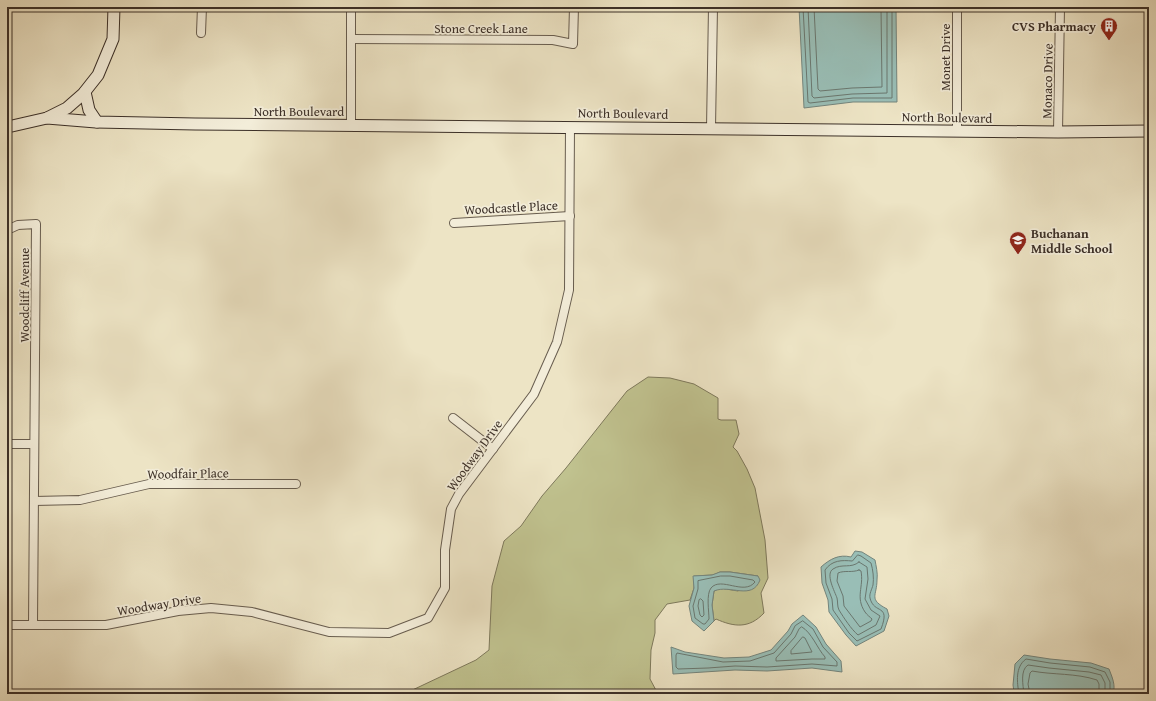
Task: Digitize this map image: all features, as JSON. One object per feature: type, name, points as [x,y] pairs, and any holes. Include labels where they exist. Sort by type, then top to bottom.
[{"type":"street","points":[[7,126],[47,118],[67,108],[84,92],[98,75],[113,38],[114,7]]},
{"type":"street","points":[[201,33],[202,7]]},
{"type":"street","points":[[351,7],[351,125]]},
{"type":"street","name":"Stone Creek Lane","points":[[352,39],[553,40],[573,44],[574,7]]},
{"type":"street","points":[[711,128],[714,7]]},
{"type":"street","name":"Monet Drive","points":[[957,131],[958,7]]},
{"type":"street","name":"Monaco Drive","points":[[1058,132],[1060,7]]},
{"type":"street","points":[[84,92],[89,110],[97,122]]},
{"type":"street","name":"North Boulevard","points":[[47,118],[97,122],[351,125],[1058,132],[1149,131]]},
{"type":"street","name":"Woodway Drive","points":[[7,625],[106,625],[178,611],[211,608],[252,612],[329,632],[389,633],[428,618],[445,588],[445,550],[451,509],[459,494],[534,394],[557,342],[568,290],[570,127]]},
{"type":"street","name":"Woodcastle Place","points":[[454,223],[570,216]]},
{"type":"street","name":"Woodcliff Avenue","points":[[7,230],[18,225],[36,224],[33,625]]},
{"type":"street","points":[[453,418],[493,449]]},
{"type":"street","points":[[7,444],[34,444]]},
{"type":"street","name":"Woodfair Place","points":[[34,500],[80,500],[149,484],[296,484]]},
{"type":"green space","points":[[648,377],[670,378],[694,384],[718,398],[718,419],[736,420],[739,434],[733,447],[737,451],[747,469],[755,488],[765,540],[768,578],[761,593],[764,613],[753,622],[741,625],[729,624],[716,619],[714,621],[712,605],[714,591],[720,588],[738,591],[758,576],[720,572],[713,575],[694,576],[694,588],[690,600],[667,604],[655,620],[655,633],[651,650],[650,679],[658,694],[404,694],[476,660],[489,650],[492,586],[504,541],[521,526],[542,496],[627,391]]},
{"type":"green space","points":[[170,691],[211,694],[122,694],[138,692]]},
{"type":"water","points":[[799,7],[896,7],[897,102],[853,102],[804,108]]},
{"type":"water","points":[[855,551],[862,552],[875,560],[877,585],[875,600],[887,609],[889,616],[884,631],[856,646],[829,612],[828,600],[822,583],[821,567],[835,558],[843,556],[851,557]]},
{"type":"water","points":[[720,572],[758,576],[760,580],[752,590],[740,591],[720,589],[714,591],[712,605],[714,621],[704,631],[692,621],[689,606],[694,588],[693,576],[712,575]]},
{"type":"water","points":[[803,615],[816,627],[826,644],[841,661],[842,672],[812,668],[767,671],[735,670],[673,674],[671,647],[685,652],[724,658],[749,657],[771,650],[788,631],[792,624]]},
{"type":"water","points":[[1024,655],[1091,663],[1109,669],[1114,684],[1113,694],[1019,694],[1014,692],[1013,685],[1015,664]]},
{"type":"place","name":"CVS Pharmacy","points":[[1109,41]]},
{"type":"place","name":"Buchanan Middle School","points":[[1018,255]]}]
